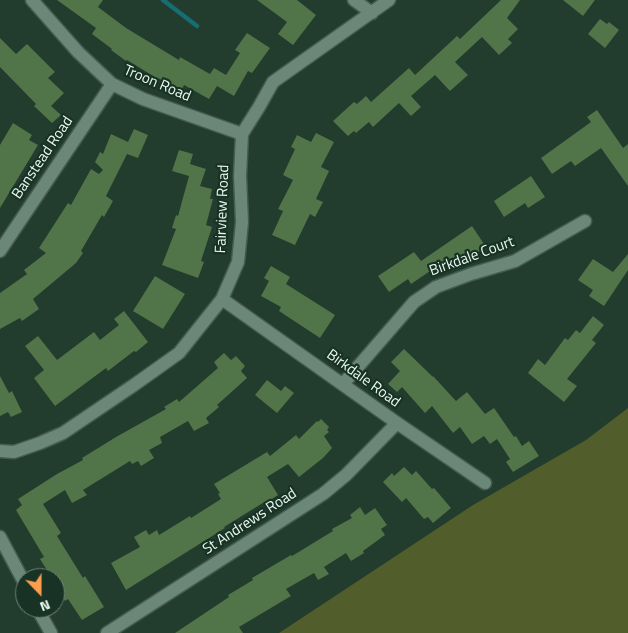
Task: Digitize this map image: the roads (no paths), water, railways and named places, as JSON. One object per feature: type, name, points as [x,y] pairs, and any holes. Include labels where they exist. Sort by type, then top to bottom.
[{"type":"street","name":"Troon Road","points":[[32,0],[78,52],[112,84],[143,99],[242,134]]},
{"type":"street","points":[[354,0],[372,13]]},
{"type":"street","name":"Fairview Road","points":[[0,451],[14,452],[62,434],[179,352],[222,299],[238,262],[242,222],[240,176],[242,134],[273,82],[389,0]]},
{"type":"street","name":"Banstead Road","points":[[0,251],[112,84]]},
{"type":"street","name":"Birkdale Court","points":[[343,384],[414,302],[436,286],[514,262],[585,221]]},
{"type":"street","name":"Birkdale Road","points":[[222,299],[485,483]]},
{"type":"street","name":"St Andrews Road","points":[[107,633],[323,494],[346,475],[397,423]]},
{"type":"street","points":[[0,537],[16,568]]},
{"type":"street","points":[[43,618],[51,633]]},
{"type":"waterway","points":[[163,0],[197,26]]}]
